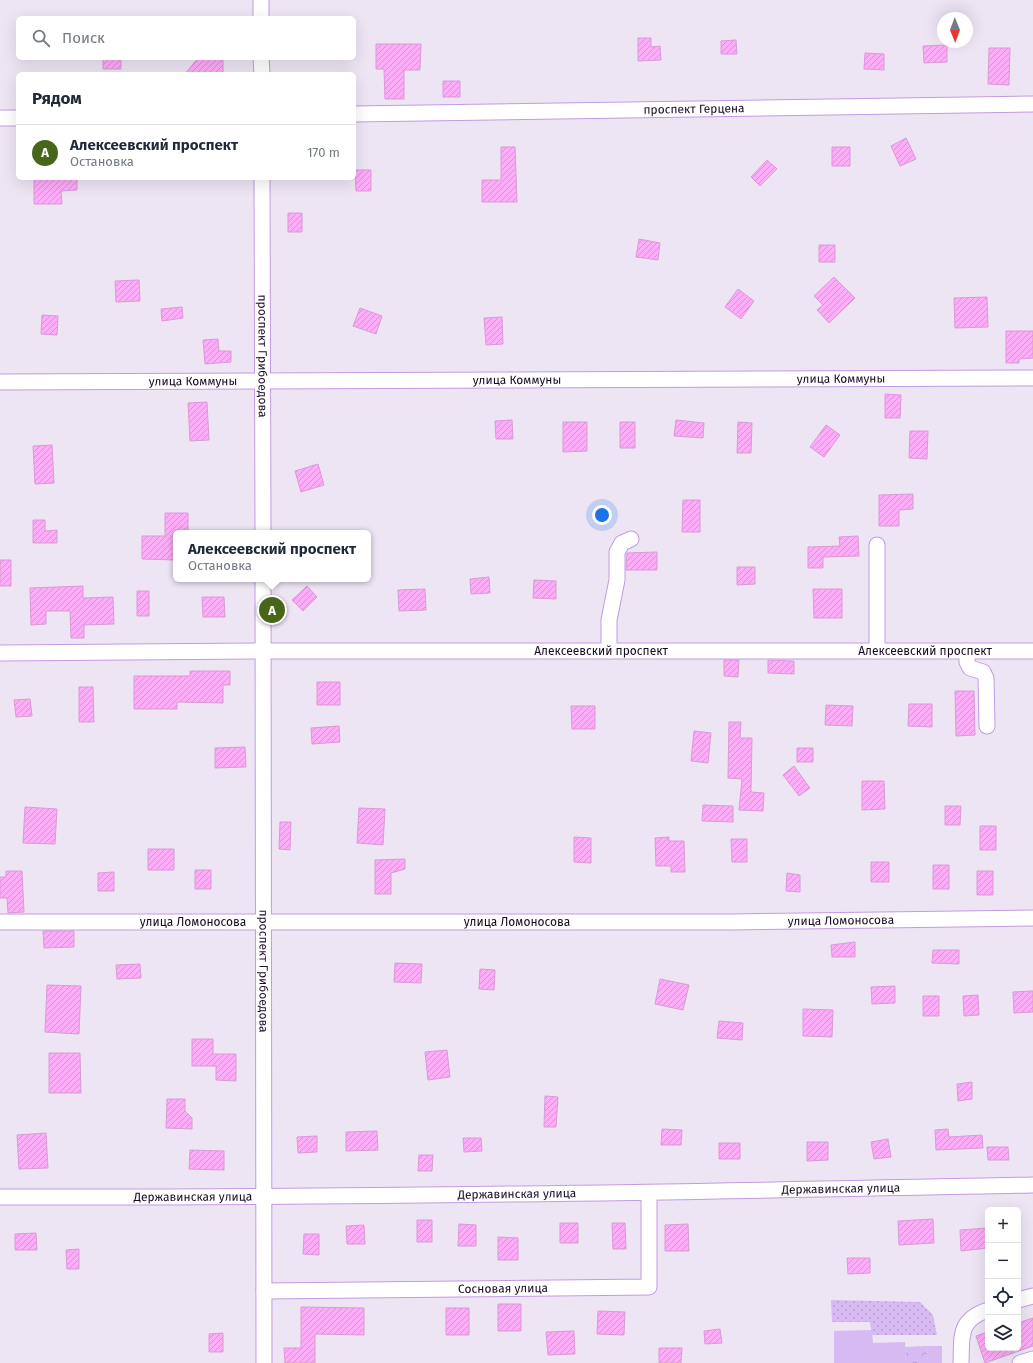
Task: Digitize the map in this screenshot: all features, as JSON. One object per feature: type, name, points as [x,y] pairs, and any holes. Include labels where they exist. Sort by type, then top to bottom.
[{"type":"street","points":[[261,0],[261,16]]},
{"type":"street","points":[[262,60],[262,72]]},
{"type":"street","name":"проспект Герцена","points":[[356,114],[1033,104]]},
{"type":"street","points":[[0,118],[16,118]]},
{"type":"street","name":"проспект Грибоедова","points":[[262,180],[264,381],[263,530]]},
{"type":"street","name":"улица Коммуны","points":[[0,382],[1033,378]]},
{"type":"street","points":[[609,651],[609,620],[617,580],[617,552],[622,543],[631,539]]},
{"type":"street","points":[[877,545],[877,651]]},
{"type":"street","name":"проспект Грибоедова","points":[[263,582],[262,923],[264,1363]]},
{"type":"street","name":"Алексеевский проспект","points":[[0,653],[263,651],[1033,651]]},
{"type":"street","points":[[967,651],[967,662],[970,668],[983,672],[986,678],[987,726]]},
{"type":"street","name":"улица Ломоносова","points":[[0,922],[732,922],[1033,918]]},
{"type":"street","name":"Державинская улица","points":[[0,1198],[263,1198],[649,1193],[1033,1185]]},
{"type":"street","name":"Сосновая улица","points":[[264,1291],[649,1287],[649,1193]]},
{"type":"street","points":[[1021,1299],[1033,1296]]},
{"type":"street","points":[[961,1363],[962,1334],[967,1322],[976,1314],[985,1311]]},
{"type":"street","points":[[1020,1363],[1033,1359]]},
{"type":"green space","points":[[831,1300],[920,1302],[933,1315],[937,1335],[872,1335],[870,1322],[832,1322]]},
{"type":"green space","points":[[872,1330],[873,1343],[905,1342],[906,1363],[834,1363],[834,1331]]},
{"type":"green space","points":[[927,1346],[928,1363],[906,1363],[905,1347]]},
{"type":"green space","points":[[927,1346],[942,1346],[942,1363],[928,1363]]},
{"type":"building","points":[[638,38],[651,38],[651,47],[660,46],[661,60],[638,61]]},
{"type":"building","points":[[736,40],[737,54],[721,54],[721,41]]},
{"type":"building","points":[[376,44],[421,44],[420,70],[404,70],[404,99],[385,99],[384,69],[376,69]]},
{"type":"building","points":[[937,45],[937,48],[947,48],[947,62],[924,63],[923,46]]},
{"type":"building","points":[[989,48],[1010,48],[1009,85],[988,84]]},
{"type":"building","points":[[865,53],[884,54],[884,70],[864,69]]},
{"type":"building","points":[[103,60],[121,60],[121,69],[103,69]]},
{"type":"building","points":[[196,60],[223,60],[223,72],[187,72]]},
{"type":"building","points":[[443,81],[460,81],[460,97],[443,97]]},
{"type":"building","points":[[906,138],[916,159],[900,166],[891,146]]},
{"type":"building","points":[[501,147],[515,147],[517,202],[482,202],[482,180],[501,180]]},
{"type":"building","points":[[832,147],[850,147],[850,166],[832,166]]},
{"type":"building","points":[[767,160],[777,169],[760,186],[751,177]]},
{"type":"building","points":[[356,170],[371,170],[371,191],[356,191]]},
{"type":"building","points":[[34,180],[77,180],[77,190],[61,191],[62,204],[34,204]]},
{"type":"building","points":[[288,213],[302,213],[302,232],[288,232]]},
{"type":"building","points":[[639,239],[660,243],[658,260],[636,257]]},
{"type":"building","points":[[819,245],[835,245],[835,262],[819,262]]},
{"type":"building","points":[[834,277],[855,298],[829,323],[817,310],[823,305],[814,296]]},
{"type":"building","points":[[139,280],[140,301],[116,302],[115,281]]},
{"type":"building","points":[[738,289],[754,301],[741,319],[725,307]]},
{"type":"building","points":[[987,297],[988,327],[955,328],[954,298]]},
{"type":"building","points":[[182,307],[183,318],[162,321],[161,309]]},
{"type":"building","points":[[360,308],[382,316],[376,334],[353,326]]},
{"type":"building","points":[[42,315],[58,316],[57,335],[41,334]]},
{"type":"building","points":[[502,317],[503,344],[486,345],[484,318]]},
{"type":"building","points":[[1006,331],[1033,331],[1033,358],[1019,359],[1019,363],[1006,363]]},
{"type":"building","points":[[218,339],[219,351],[231,351],[231,362],[205,364],[203,340]]},
{"type":"building","points":[[885,394],[901,395],[900,418],[885,418]]},
{"type":"building","points":[[207,402],[209,440],[190,441],[188,403]]},
{"type":"building","points":[[512,420],[513,439],[496,439],[495,421]]},
{"type":"building","points":[[676,420],[704,423],[703,438],[674,436]]},
{"type":"building","points":[[563,422],[587,422],[587,451],[563,452]]},
{"type":"building","points":[[620,422],[635,422],[635,448],[620,448]]},
{"type":"building","points":[[738,422],[752,423],[751,453],[737,453]]},
{"type":"building","points":[[826,425],[840,435],[824,457],[810,447]]},
{"type":"building","points":[[910,431],[928,431],[927,459],[909,458]]},
{"type":"building","points":[[52,445],[54,483],[35,484],[33,446]]},
{"type":"building","points":[[318,464],[324,485],[301,492],[295,471]]},
{"type":"building","points":[[913,494],[913,509],[899,510],[899,526],[879,526],[879,495]]},
{"type":"building","points":[[683,500],[700,500],[700,532],[682,532]]},
{"type":"building","points":[[165,513],[188,513],[188,530],[173,530],[173,560],[142,559],[142,536],[165,536]]},
{"type":"building","points":[[33,520],[45,520],[45,531],[57,530],[57,543],[33,543]]},
{"type":"building","points":[[858,536],[859,556],[823,557],[823,568],[808,568],[808,547],[840,546],[839,537]]},
{"type":"building","points":[[657,552],[657,570],[626,570],[627,553]]},
{"type":"building","points":[[0,560],[11,560],[11,586],[0,586]]},
{"type":"building","points":[[737,567],[755,567],[755,584],[737,585]]},
{"type":"building","points":[[489,577],[490,593],[471,594],[470,579]]},
{"type":"building","points":[[534,580],[556,581],[556,599],[533,598]]},
{"type":"building","points":[[83,586],[83,598],[113,597],[114,624],[84,625],[84,638],[71,638],[70,611],[46,611],[46,624],[31,625],[30,588]]},
{"type":"building","points":[[307,586],[317,597],[303,611],[292,600]]},
{"type":"building","points":[[425,589],[426,610],[399,611],[398,590]]},
{"type":"building","points":[[813,589],[842,589],[842,618],[814,618]]},
{"type":"building","points":[[137,591],[149,591],[149,616],[137,616]]},
{"type":"building","points":[[202,597],[224,597],[225,617],[203,617]]},
{"type":"building","points":[[724,660],[739,660],[738,677],[724,676]]},
{"type":"building","points":[[768,660],[794,661],[794,674],[768,673]]},
{"type":"building","points":[[190,671],[230,671],[230,685],[223,685],[223,703],[177,702],[177,709],[134,709],[134,676],[190,676]]},
{"type":"building","points":[[317,682],[340,682],[340,705],[317,705]]},
{"type":"building","points":[[79,687],[93,687],[94,722],[79,722]]},
{"type":"building","points":[[955,691],[974,691],[975,735],[956,736]]},
{"type":"building","points":[[30,699],[32,716],[16,717],[14,700]]},
{"type":"building","points":[[909,704],[932,704],[932,727],[908,726]]},
{"type":"building","points":[[826,705],[853,706],[852,726],[825,725]]},
{"type":"building","points":[[571,706],[595,706],[595,729],[572,729]]},
{"type":"building","points":[[729,722],[741,722],[740,738],[752,738],[751,792],[764,793],[763,811],[739,810],[742,779],[728,778]]},
{"type":"building","points":[[339,726],[340,742],[312,744],[311,728]]},
{"type":"building","points":[[694,731],[711,733],[708,763],[691,761]]},
{"type":"building","points":[[245,747],[246,767],[215,768],[215,748]]},
{"type":"building","points":[[797,748],[813,748],[813,762],[797,762]]},
{"type":"building","points":[[794,766],[810,788],[799,796],[783,775]]},
{"type":"building","points":[[862,781],[884,781],[885,809],[862,810]]},
{"type":"building","points":[[703,805],[733,806],[733,822],[702,821]]},
{"type":"building","points":[[945,806],[961,806],[960,825],[945,825]]},
{"type":"building","points":[[25,807],[57,809],[55,844],[23,843]]},
{"type":"building","points":[[359,808],[385,809],[383,845],[357,843]]},
{"type":"building","points":[[280,822],[291,822],[290,850],[279,849]]},
{"type":"building","points":[[980,826],[996,826],[996,850],[980,850]]},
{"type":"building","points":[[574,837],[591,838],[591,863],[574,862]]},
{"type":"building","points":[[669,837],[669,841],[684,841],[685,872],[671,872],[671,866],[656,866],[655,838]]},
{"type":"building","points":[[731,839],[747,839],[747,862],[732,862]]},
{"type":"building","points":[[148,849],[174,849],[174,870],[148,870]]},
{"type":"building","points":[[405,859],[405,869],[391,873],[391,894],[375,894],[375,860]]},
{"type":"building","points":[[871,862],[889,862],[889,882],[871,882]]},
{"type":"building","points":[[933,865],[949,865],[949,889],[933,889]]},
{"type":"building","points":[[195,870],[211,870],[211,889],[195,889]]},
{"type":"building","points":[[6,871],[22,871],[24,912],[8,913],[7,898],[0,898],[0,877],[6,877]]},
{"type":"building","points":[[977,871],[993,871],[993,895],[977,895]]},
{"type":"building","points":[[114,872],[114,891],[98,891],[98,873]]},
{"type":"building","points":[[787,873],[800,875],[800,892],[786,891]]},
{"type":"building","points":[[43,931],[74,931],[74,947],[44,948]]},
{"type":"building","points":[[855,942],[855,957],[832,957],[831,945]]},
{"type":"building","points":[[933,950],[959,950],[959,964],[932,963]]},
{"type":"building","points":[[395,963],[422,964],[421,983],[394,982]]},
{"type":"building","points":[[140,964],[141,978],[117,979],[116,965]]},
{"type":"building","points":[[480,969],[495,970],[494,990],[479,989]]},
{"type":"building","points":[[660,979],[689,985],[683,1010],[655,1004]]},
{"type":"building","points":[[47,985],[81,986],[79,1034],[45,1032]]},
{"type":"building","points":[[895,986],[895,1003],[872,1004],[871,987]]},
{"type":"building","points":[[1033,991],[1033,1012],[1014,1013],[1013,992]]},
{"type":"building","points":[[978,995],[979,1015],[964,1016],[963,996]]},
{"type":"building","points":[[923,996],[939,996],[939,1016],[923,1016]]},
{"type":"building","points":[[803,1009],[833,1010],[832,1037],[803,1036]]},
{"type":"building","points":[[719,1021],[743,1023],[742,1040],[717,1038]]},
{"type":"building","points":[[192,1039],[213,1039],[213,1054],[236,1054],[236,1081],[216,1080],[216,1066],[192,1066]]},
{"type":"building","points":[[447,1050],[450,1077],[428,1080],[425,1052]]},
{"type":"building","points":[[49,1053],[80,1053],[81,1093],[49,1093]]},
{"type":"building","points":[[972,1082],[972,1099],[958,1101],[957,1084]]},
{"type":"building","points":[[545,1096],[558,1097],[556,1127],[544,1127]]},
{"type":"building","points":[[167,1099],[185,1099],[185,1111],[192,1118],[192,1129],[166,1128]]},
{"type":"building","points":[[662,1129],[682,1130],[681,1145],[661,1145]]},
{"type":"building","points":[[948,1129],[949,1137],[982,1135],[983,1148],[936,1150],[935,1130]]},
{"type":"building","points":[[377,1131],[378,1150],[346,1151],[346,1132]]},
{"type":"building","points":[[46,1133],[48,1168],[19,1169],[17,1135]]},
{"type":"building","points":[[317,1136],[317,1152],[298,1153],[297,1137]]},
{"type":"building","points":[[463,1138],[481,1138],[482,1151],[464,1152]]},
{"type":"building","points":[[888,1139],[891,1157],[874,1159],[871,1142]]},
{"type":"building","points":[[807,1142],[828,1142],[828,1160],[807,1161]]},
{"type":"building","points":[[719,1143],[740,1143],[740,1159],[719,1159]]},
{"type":"building","points":[[987,1147],[1008,1147],[1009,1160],[988,1160]]},
{"type":"building","points":[[190,1150],[224,1151],[224,1170],[189,1169]]},
{"type":"building","points":[[419,1155],[433,1155],[432,1171],[418,1171]]},
{"type":"building","points":[[933,1219],[934,1243],[899,1245],[898,1221]]},
{"type":"building","points":[[417,1220],[432,1220],[432,1242],[417,1242]]},
{"type":"building","points":[[560,1223],[578,1223],[578,1243],[560,1243]]},
{"type":"building","points":[[612,1223],[625,1223],[626,1249],[613,1249]]},
{"type":"building","points":[[459,1224],[476,1225],[476,1246],[458,1246]]},
{"type":"building","points":[[688,1224],[689,1251],[665,1251],[665,1225]]},
{"type":"building","points":[[364,1225],[365,1244],[347,1244],[346,1226]]},
{"type":"building","points":[[985,1228],[985,1248],[961,1251],[960,1230]]},
{"type":"building","points":[[36,1233],[37,1250],[15,1250],[15,1234]]},
{"type":"building","points":[[304,1234],[319,1234],[319,1255],[303,1254]]},
{"type":"building","points":[[498,1237],[518,1238],[518,1260],[498,1260]]},
{"type":"building","points":[[79,1249],[79,1269],[67,1269],[66,1250]]},
{"type":"building","points":[[847,1258],[870,1258],[870,1273],[848,1274]]},
{"type":"building","points":[[498,1304],[521,1304],[521,1331],[498,1331]]},
{"type":"building","points":[[301,1307],[364,1308],[364,1335],[315,1334],[315,1363],[285,1363],[284,1348],[301,1348]]},
{"type":"building","points":[[446,1308],[469,1308],[469,1335],[446,1335]]},
{"type":"building","points":[[598,1311],[625,1312],[624,1335],[597,1334]]},
{"type":"building","points":[[1033,1318],[1033,1346],[1021,1350],[1021,1322]]},
{"type":"building","points":[[720,1329],[722,1343],[705,1344],[704,1331]]},
{"type":"building","points":[[574,1331],[575,1354],[548,1355],[546,1332]]},
{"type":"building","points":[[223,1333],[223,1352],[209,1352],[209,1334]]},
{"type":"building","points":[[985,1333],[985,1351],[1019,1351],[985,1363],[976,1336]]},
{"type":"building","points":[[659,1348],[682,1348],[681,1363],[659,1363]]},
{"type":"place","name":"Алексеевский проспект","points":[[272,610]]}]
